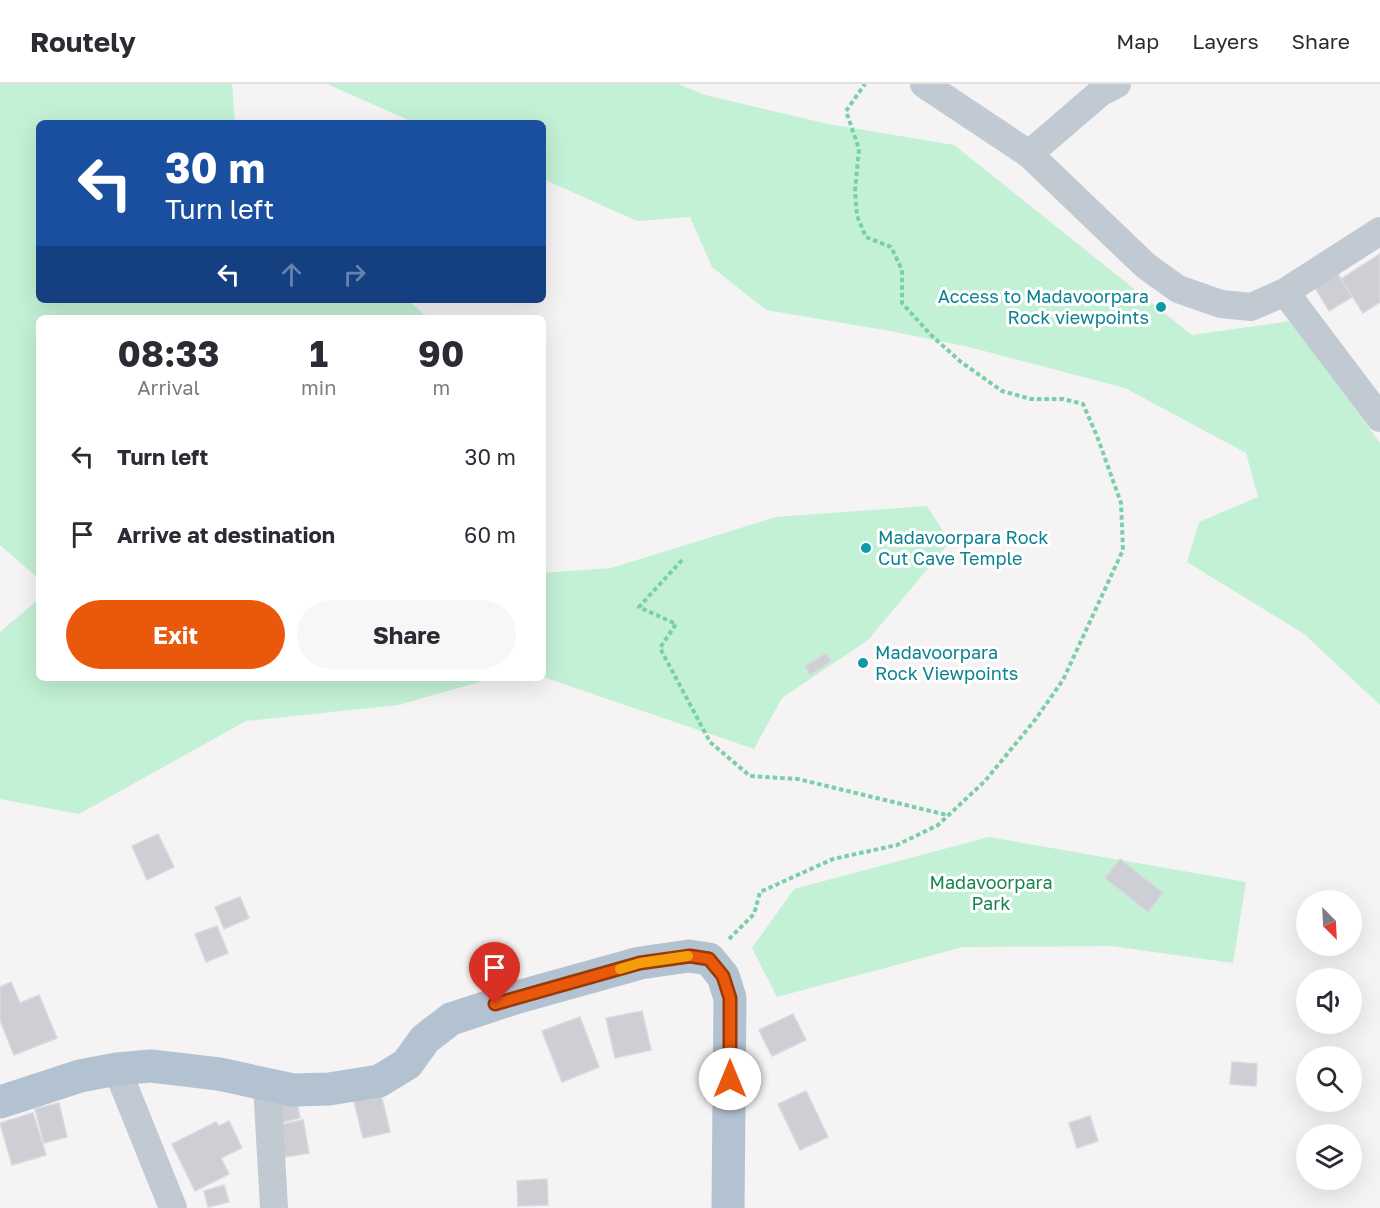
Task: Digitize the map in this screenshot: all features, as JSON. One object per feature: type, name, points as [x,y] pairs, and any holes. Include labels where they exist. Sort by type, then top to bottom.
[{"type":"main road","points":[[0,1102],[80,1076],[151,1066],[219,1074],[293,1090],[328,1089],[379,1081],[407,1064],[425,1039],[451,1019],[518,997],[640,963],[690,956],[709,959],[723,976],[730,998],[728,1208]]},
{"type":"street","points":[[924,84],[1029,154],[1146,266],[1179,290],[1221,304],[1251,306],[1285,292],[1380,231]]},
{"type":"street","points":[[1029,154],[1100,93],[1117,84]]},
{"type":"street","points":[[1285,292],[1380,418]]},
{"type":"street","points":[[117,1069],[173,1208]]},
{"type":"street","points":[[267,1085],[274,1208]]},
{"type":"path","points":[[709,959],[754,914],[760,892],[833,859],[897,845],[938,825],[985,780],[1035,720],[1063,680],[1123,550],[1121,503],[1083,404],[1063,399],[1031,399],[1002,391],[961,362],[931,335],[902,303],[902,270],[891,247],[866,237],[857,216],[855,191],[859,150],[846,111],[865,84]]},
{"type":"path","points":[[682,560],[639,607],[676,624],[660,648],[710,742],[750,776],[798,779],[948,816]]},
{"type":"green space","points":[[0,84],[232,84],[235,120],[36,120],[36,303],[411,303],[425,315],[36,315],[36,576],[0,545]]},
{"type":"green space","points":[[327,84],[678,84],[705,95],[828,124],[954,145],[1192,335],[1291,321],[1380,443],[1380,705],[1304,634],[1187,562],[1199,522],[1258,497],[1246,453],[1125,388],[969,347],[766,310],[712,267],[690,217],[637,221],[546,180],[546,120],[408,120]]},
{"type":"green space","points":[[927,506],[950,542],[868,640],[782,698],[754,749],[546,678],[546,573],[611,568],[776,517]]},
{"type":"green space","points":[[36,602],[36,681],[483,681],[398,705],[246,721],[79,814],[0,799],[0,632]]},
{"type":"green space","name":"Madavoorpara Park","points":[[989,837],[1246,882],[1233,963],[1111,946],[963,947],[777,997],[752,948],[794,889]]},
{"type":"building","points":[[1380,254],[1380,302],[1363,313],[1341,279]]},
{"type":"building","points":[[1337,272],[1352,297],[1329,311],[1314,286]]},
{"type":"building","points":[[826,653],[831,661],[810,675],[805,666]]},
{"type":"building","points":[[158,834],[174,867],[147,880],[132,846]]},
{"type":"building","points":[[1120,859],[1163,893],[1148,912],[1105,878]]},
{"type":"building","points":[[240,897],[249,918],[224,929],[215,907]]},
{"type":"building","points":[[217,926],[228,953],[206,962],[195,934]]},
{"type":"building","points":[[11,982],[20,1003],[39,995],[57,1038],[14,1055],[0,1020],[0,987]]},
{"type":"building","points":[[642,1011],[651,1050],[615,1058],[606,1018]]},
{"type":"building","points":[[793,1014],[806,1040],[772,1056],[759,1030]]},
{"type":"building","points":[[580,1017],[599,1067],[562,1082],[542,1031]]},
{"type":"building","points":[[1232,1062],[1257,1064],[1256,1086],[1230,1084]]},
{"type":"building","points":[[380,1090],[390,1132],[363,1138],[353,1097]]},
{"type":"building","points":[[806,1091],[828,1137],[800,1150],[778,1104]]},
{"type":"building","points":[[296,1097],[300,1118],[283,1122],[278,1101]]},
{"type":"building","points":[[59,1103],[67,1137],[44,1143],[35,1109]]},
{"type":"building","points":[[33,1113],[46,1155],[12,1165],[0,1123]]},
{"type":"building","points":[[1090,1116],[1098,1141],[1077,1148],[1069,1123]]},
{"type":"building","points":[[303,1120],[309,1153],[280,1158],[274,1126]]},
{"type":"building","points":[[229,1121],[242,1148],[221,1158],[229,1174],[195,1191],[172,1144],[216,1122],[219,1126]]},
{"type":"building","points":[[547,1179],[548,1205],[518,1206],[517,1181]]},
{"type":"building","points":[[224,1185],[229,1202],[208,1207],[204,1191]]},
{"type":"slow traffic","points":[[620,969],[640,963],[688,956]]},
{"type":"place","name":"Access to Madavoorpara Rock viewpoints","points":[[1161,307]]},
{"type":"place","name":"Madavoorpara Rock Cut Cave Temple","points":[[866,548]]},
{"type":"place","name":"Madavoorpara Rock Viewpoints","points":[[863,663]]},
{"type":"route","points":[[495,1004],[640,963],[690,956],[709,959],[723,976],[730,998],[730,1079]]}]
